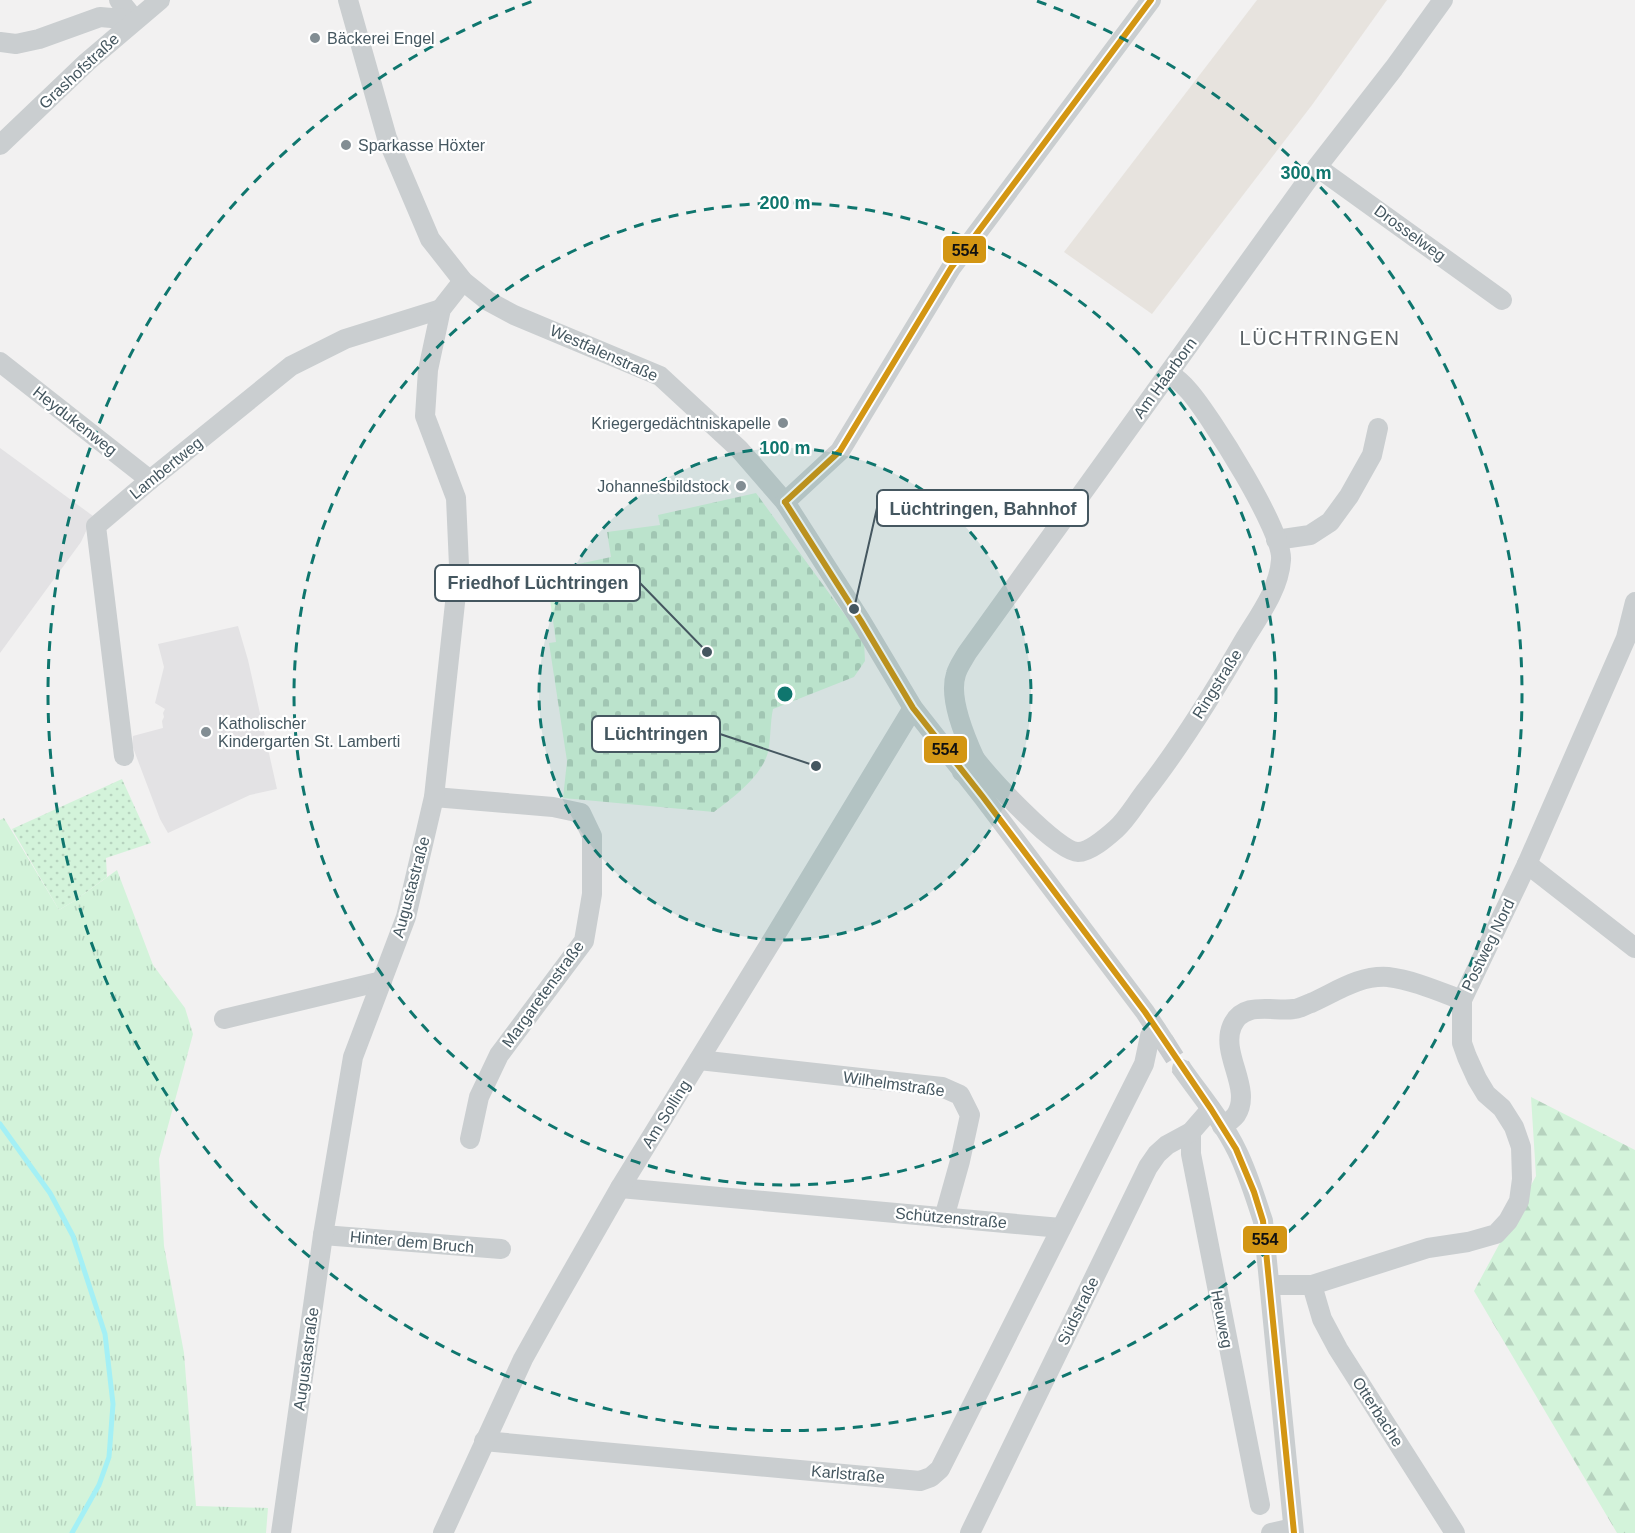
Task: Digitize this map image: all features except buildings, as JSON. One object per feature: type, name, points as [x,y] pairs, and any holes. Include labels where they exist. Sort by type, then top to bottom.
[{"type":"street","points":[[119,0],[135,20]]},
{"type":"street","name":"Grashofstraße","points":[[0,145],[87,62],[160,0]]},
{"type":"street","name":"Westfalenstraße","points":[[348,0],[387,138],[430,239],[463,281],[488,301],[514,315],[660,376],[721,430],[785,502],[913,708],[969,766],[983,797],[1160,1035],[1150,1036],[1144,1064],[1061,1228]]},
{"type":"street","points":[[785,502],[840,451],[951,268],[1151,0]]},
{"type":"street","name":"Am Haarborn","points":[[969,766],[956,708],[955,674],[967,653],[1317,167],[1394,68],[1443,0]]},
{"type":"street","points":[[0,42],[16,44],[39,39],[100,17],[135,20]]},
{"type":"street","name":"Drosselweg","points":[[1317,167],[1502,300]]},
{"type":"street","name":"Augustastraße","points":[[281,1533],[323,1235],[354,1057],[406,917],[434,797],[459,566],[456,498],[425,416],[428,370],[441,309],[463,281]]},
{"type":"street","name":"Lambertweg","points":[[124,756],[96,526],[291,366],[345,339],[441,309]]},
{"type":"street","name":"Heydukenweg","points":[[0,362],[150,480]]},
{"type":"street","name":"Ringstraße","points":[[969,766],[993,781],[1038,825],[1071,851],[1081,852],[1092,847],[1116,829],[1156,778],[1214,693],[1274,589],[1281,561],[1281,551],[1256,495],[1212,422],[1190,391],[1169,373]]},
{"type":"street","points":[[1276,540],[1310,535],[1330,522],[1349,496],[1372,455],[1378,428]]},
{"type":"street","name":"Postweg Nord","points":[[1270,1285],[1312,1285],[1428,1248],[1468,1242],[1496,1234],[1508,1221],[1519,1202],[1522,1179],[1521,1147],[1514,1127],[1502,1108],[1486,1094],[1467,1057],[1462,1043],[1462,1000],[1630,642],[1635,603]]},
{"type":"street","name":"Am Solling","points":[[443,1533],[523,1359],[620,1188],[913,708]]},
{"type":"street","name":"Margaretenstraße","points":[[434,797],[553,807],[581,813],[591,836],[592,894],[584,941],[498,1055],[479,1097],[470,1139]]},
{"type":"street","points":[[1527,864],[1635,948]]},
{"type":"street","points":[[1222,1126],[1236,1116],[1240,1106],[1240,1094],[1228,1037],[1233,1023],[1245,1012],[1261,1008],[1295,1010],[1360,979],[1387,977],[1415,983],[1462,1000]]},
{"type":"street","points":[[224,1019],[382,981]]},
{"type":"street","name":"Wilhelmstraße","points":[[699,1060],[942,1087],[960,1095],[970,1115],[944,1218]]},
{"type":"street","points":[[1182,1069],[1236,1149],[1263,1221],[1294,1531],[1271,1533]]},
{"type":"street","name":"Südstraße","points":[[970,1533],[1148,1167],[1157,1154],[1167,1145],[1191,1132],[1211,1109]]},
{"type":"street","name":"Heuweg","points":[[1191,1132],[1191,1154],[1217,1295],[1260,1505]]},
{"type":"street","name":"Schützenstraße","points":[[620,1188],[1061,1228]]},
{"type":"street","name":"Karlstraße","points":[[484,1441],[920,1481],[931,1477],[940,1469],[1061,1228]]},
{"type":"street","name":"Hinter dem Bruch","points":[[323,1235],[501,1249]]},
{"type":"street","name":"Otterbache","points":[[1312,1285],[1322,1319],[1338,1349],[1455,1533]]},
{"type":"shaded area","points":[[1257,0],[1387,0],[1312,105],[1152,314],[1064,252]]},
{"type":"shaded area","points":[[0,448],[93,516],[81,542],[0,653]]},
{"type":"shaded area","name":"Katholischer Kindergarten St. Lamberti","points":[[238,626],[248,660],[277,789],[250,795],[168,833],[160,819],[132,745],[133,736],[163,728],[165,709],[155,703],[164,667],[158,644]]},
{"type":"green space","points":[[756,493],[864,641],[865,661],[854,677],[773,709],[768,752],[760,770],[746,786],[714,812],[563,798],[567,761],[549,643],[556,642],[546,571],[611,557],[607,532],[660,525],[658,515]]},
{"type":"green space","points":[[122,779],[151,843],[106,858],[107,877],[59,910],[12,829]]},
{"type":"green space","points":[[4,818],[59,910],[117,870],[153,965],[185,1008],[193,1034],[159,1159],[164,1246],[184,1353],[196,1506],[268,1508],[266,1533],[0,1533],[0,820]]},
{"type":"green space","points":[[1531,1097],[1635,1150],[1635,1533],[1617,1533],[1474,1291],[1536,1176]]},
{"type":"waterway","points":[[0,1124],[50,1193],[73,1236],[105,1334],[113,1404],[109,1457],[99,1485],[72,1533]]},
{"type":"tunnel","points":[[1164,1041],[1182,1069]]},
{"type":"transit line","name":"554","points":[[785,502],[840,451],[951,268],[1151,0]]},
{"type":"transit line","name":"554","points":[[785,502],[913,708],[1145,1012],[1236,1149],[1263,1221],[1294,1533]]},
{"type":"place","name":"Bäckerei Engel","points":[[315,38]]},
{"type":"place","name":"Sparkasse Höxter","points":[[346,145]]},
{"type":"place","name":"Kriegergedächtniskapelle","points":[[783,423]]},
{"type":"place","name":"Johannesbildstock","points":[[741,486]]},
{"type":"place","name":"Lüchtringen, Bahnhof","points":[[854,609]]},
{"type":"place","name":"Friedhof Lüchtringen","points":[[707,652]]},
{"type":"place","name":"Katholischer Kindergarten St. Lamberti","points":[[206,732]]},
{"type":"place","name":"Lüchtringen","points":[[816,766]]},
{"type":"district","name":"LÜCHTRINGEN","points":[[1320,338]]}]
